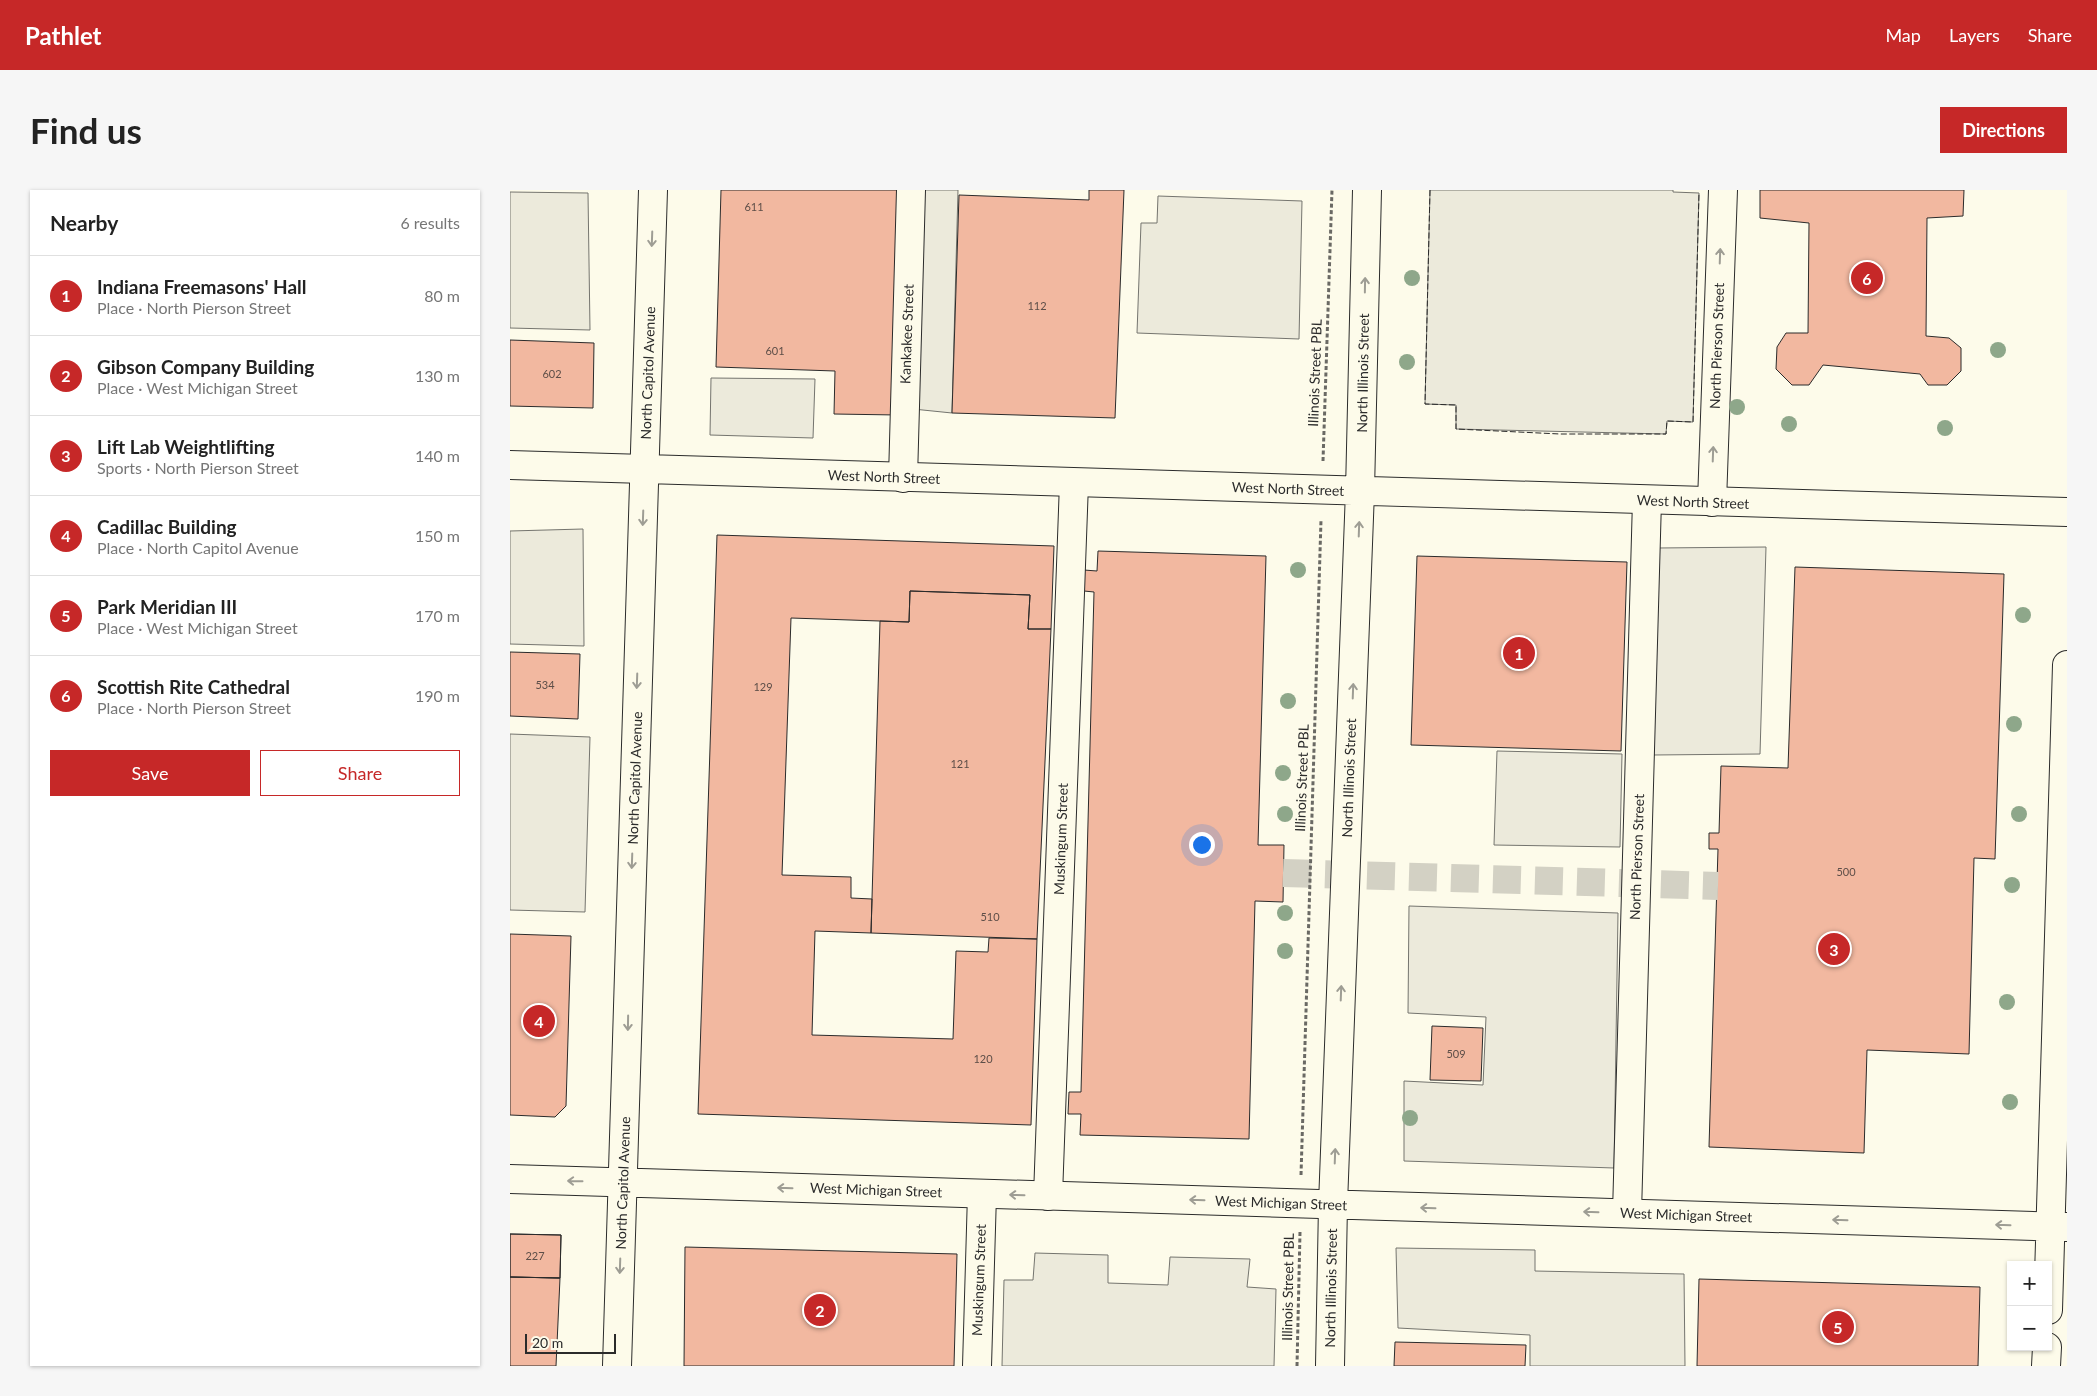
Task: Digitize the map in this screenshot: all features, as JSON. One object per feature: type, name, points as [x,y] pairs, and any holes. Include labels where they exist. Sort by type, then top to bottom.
[{"type":"main road","name":"North Capitol Avenue","points":[[617,1366],[653,190]]},
{"type":"main road","name":"Kankakee Street","points":[[903,478],[911,190]]},
{"type":"main road","name":"North Illinois Street","points":[[1330,1366],[1333,1204],[1360,491],[1367,190]]},
{"type":"main road","name":"North Pierson Street","points":[[1712,502],[1723,190]]},
{"type":"main road","name":"West North Street","points":[[510,465],[2067,512]]},
{"type":"main road","name":"Muskingum Street","points":[[1048,1196],[1074,483]]},
{"type":"main road","name":"North Pierson Street","points":[[1627,1213],[1647,500]]},
{"type":"main road","points":[[2049,1306],[2059,1227],[2067,665]]},
{"type":"main road","name":"West Michigan Street","points":[[510,1180],[2059,1227]]},
{"type":"main road","name":"Muskingum Street","points":[[977,1366],[982,1194]]},
{"type":"main road","points":[[2046,1366],[2047,1351]]},
{"type":"path","name":"Illinois Street PBL","points":[[1297,1366],[1332,190]]},
{"type":"shaded area","points":[[922,190],[958,190],[952,413],[913,409]]},
{"type":"shaded area","points":[[1430,190],[1673,190],[1673,192],[1699,193],[1693,422],[1667,421],[1666,434],[1456,429],[1456,405],[1425,404]]},
{"type":"shaded area","points":[[510,192],[588,193],[590,330],[510,328]]},
{"type":"shaded area","points":[[1158,196],[1302,201],[1299,339],[1137,333],[1141,223],[1157,223]]},
{"type":"shaded area","points":[[711,378],[815,379],[813,438],[710,435]]},
{"type":"shaded area","points":[[583,529],[584,646],[510,644],[510,531]]},
{"type":"shaded area","points":[[1766,547],[1760,754],[1653,755],[1657,548]]},
{"type":"shaded area","points":[[510,734],[590,737],[585,912],[510,910]]},
{"type":"shaded area","points":[[1497,751],[1622,754],[1620,847],[1494,845]]},
{"type":"shaded area","points":[[1409,906],[1618,913],[1614,1168],[1404,1161],[1404,1081],[1483,1085],[1486,1017],[1408,1013]]},
{"type":"shaded area","points":[[1396,1248],[1535,1250],[1535,1271],[1684,1274],[1685,1366],[1530,1366],[1530,1335],[1398,1328]]},
{"type":"shaded area","points":[[1035,1253],[1108,1255],[1108,1283],[1168,1285],[1170,1257],[1250,1259],[1247,1287],[1276,1289],[1274,1366],[1002,1366],[1004,1280],[1033,1280]]},
{"type":"building","points":[[721,190],[903,190],[897,415],[834,414],[835,371],[716,367]]},
{"type":"building","points":[[1089,190],[1124,190],[1115,418],[952,413],[959,195],[1089,200]]},
{"type":"building","points":[[1760,190],[1964,190],[1963,216],[1927,218],[1926,336],[1949,338],[1961,348],[1961,371],[1947,385],[1928,385],[1920,374],[1823,365],[1809,385],[1792,385],[1776,369],[1777,347],[1786,333],[1808,333],[1809,223],[1760,218]]},
{"type":"building","points":[[510,340],[594,343],[593,408],[510,406]]},
{"type":"building","points":[[717,535],[1054,546],[1051,629],[1028,629],[1030,595],[910,591],[909,622],[791,618],[782,875],[851,877],[851,898],[872,899],[871,933],[815,931],[812,1035],[953,1039],[956,951],[988,952],[989,938],[1037,939],[1031,1125],[698,1114]]},
{"type":"building","points":[[1098,551],[1266,556],[1258,845],[1284,845],[1283,902],[1255,901],[1249,1139],[1080,1135],[1081,1114],[1068,1114],[1069,1092],[1081,1092],[1094,592],[1084,591],[1084,570],[1097,571]]},
{"type":"building","points":[[1417,556],[1627,562],[1621,751],[1411,745]]},
{"type":"building","points":[[1795,567],[2004,574],[1995,859],[1974,858],[1969,1054],[1867,1050],[1864,1153],[1709,1147],[1718,849],[1709,849],[1709,833],[1719,833],[1721,766],[1788,768]]},
{"type":"building","points":[[910,591],[1030,595],[1028,629],[1051,629],[1037,939],[871,933],[880,621],[909,622]]},
{"type":"building","points":[[510,652],[580,654],[578,719],[510,716]]},
{"type":"building","points":[[510,934],[571,936],[566,1106],[555,1117],[510,1115]]},
{"type":"building","points":[[1432,1026],[1483,1028],[1481,1081],[1430,1080]]},
{"type":"building","points":[[510,1234],[561,1235],[560,1278],[510,1277]]},
{"type":"building","points":[[510,1234],[561,1235],[560,1278],[510,1277]]},
{"type":"building","points":[[685,1247],[957,1254],[954,1366],[684,1366]]},
{"type":"building","points":[[510,1277],[560,1278],[556,1366],[510,1366]]},
{"type":"building","points":[[1699,1279],[1980,1287],[1978,1366],[1697,1366]]},
{"type":"building","points":[[1395,1342],[1526,1345],[1525,1366],[1394,1366]]},
{"type":"tunnel","points":[[1283,873],[1718,886]]},
{"type":"fence","points":[[1430,190],[1425,404],[1456,405],[1456,429],[1560,434],[1666,434],[1667,421],[1693,422],[1699,193]]},
{"type":"place","name":"Scottish Rite Cathedral","points":[[1867,278]]},
{"type":"place","name":"Indiana Freemasons' Hall","points":[[1519,653]]},
{"type":"place","name":"Lift Lab Weightlifting","points":[[1834,949]]},
{"type":"place","name":"Cadillac Building","points":[[539,1021]]},
{"type":"place","name":"Gibson Company Building","points":[[820,1310]]},
{"type":"place","name":"Park Meridian III","points":[[1838,1327]]}]
